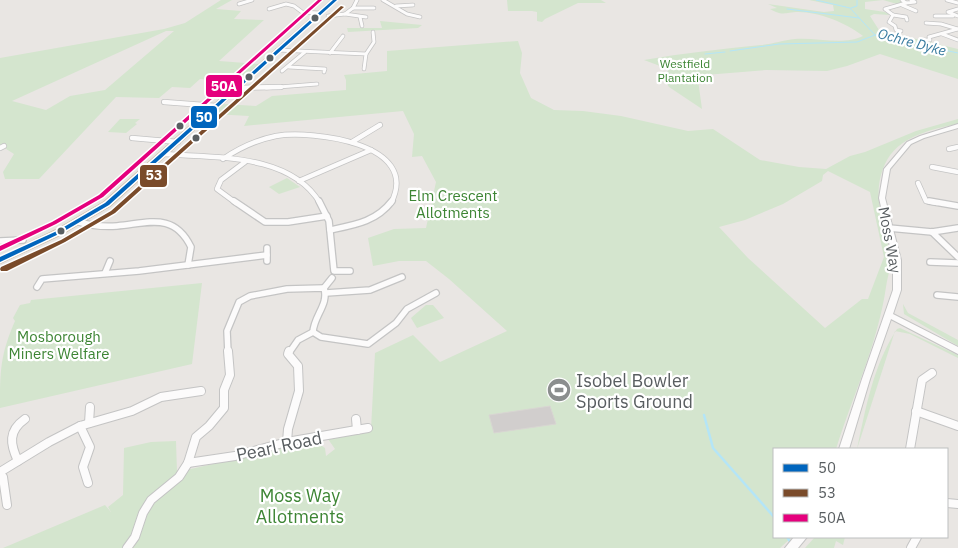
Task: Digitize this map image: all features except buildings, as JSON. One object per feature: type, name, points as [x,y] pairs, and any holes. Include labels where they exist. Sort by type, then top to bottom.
[{"type":"main road","points":[[0,260],[79,222],[107,204],[335,0]]},
{"type":"street","points":[[239,4],[252,0]]},
{"type":"street","points":[[345,14],[353,8],[357,0]]},
{"type":"street","points":[[382,0],[391,2],[404,14]]},
{"type":"street","points":[[902,0],[906,3]]},
{"type":"street","points":[[907,20],[907,17],[893,15],[885,9],[915,2],[911,0]]},
{"type":"street","points":[[947,0],[958,2]]},
{"type":"street","points":[[288,4],[291,1]]},
{"type":"street","points":[[269,9],[288,4],[297,6],[302,12],[319,13]]},
{"type":"street","points":[[900,4],[916,10]]},
{"type":"street","points":[[396,6],[413,5]]},
{"type":"street","points":[[353,8],[374,8]]},
{"type":"street","points":[[956,16],[948,11],[958,8]]},
{"type":"street","points":[[328,16],[345,14],[366,17]]},
{"type":"street","points":[[395,16],[404,14],[420,17]]},
{"type":"street","points":[[893,15],[889,22],[895,26],[896,30],[901,31]]},
{"type":"street","points":[[936,16],[956,16]]},
{"type":"street","points":[[360,17],[362,26]]},
{"type":"street","points":[[926,23],[958,29]]},
{"type":"street","points":[[930,40],[929,37],[958,29]]},
{"type":"street","points":[[356,64],[364,66],[367,50],[374,42],[373,32]]},
{"type":"street","points":[[942,34],[958,40]]},
{"type":"street","points":[[330,53],[343,37],[348,38]]},
{"type":"street","points":[[924,40],[934,42]]},
{"type":"street","points":[[277,50],[366,54]]},
{"type":"street","points":[[282,71],[305,52]]},
{"type":"street","points":[[289,67],[325,69],[324,72]]},
{"type":"street","points":[[237,88],[256,89],[317,84]]},
{"type":"street","points":[[164,102],[217,106]]},
{"type":"street","points":[[352,142],[380,125]]},
{"type":"street","name":"Moss Way","points":[[844,448],[897,290],[897,260],[882,198],[887,169],[909,143],[930,134],[958,126]]},
{"type":"street","points":[[223,159],[242,146],[273,137],[316,136],[352,142],[371,150],[386,160],[394,170],[397,184],[391,203],[373,218],[359,224],[330,230]]},
{"type":"street","points":[[132,138],[178,142]]},
{"type":"street","points":[[949,149],[958,147]]},
{"type":"street","points":[[299,181],[371,150]]},
{"type":"street","points":[[164,154],[223,159],[273,168],[299,181],[316,196],[327,216],[334,275],[325,291],[326,300],[322,312],[313,327],[313,332]]},
{"type":"street","points":[[246,162],[221,180],[217,189],[240,206],[261,220],[271,223],[327,216]]},
{"type":"street","points":[[932,167],[958,172]]},
{"type":"street","points":[[140,176],[164,179],[164,182]]},
{"type":"street","points":[[918,183],[926,201],[958,206]]},
{"type":"street","points":[[79,222],[107,227],[155,222],[170,224],[185,237],[191,247],[188,265]]},
{"type":"street","points":[[889,228],[932,232],[958,228]]},
{"type":"street","points":[[932,232],[958,258]]},
{"type":"street","points":[[0,241],[23,240]]},
{"type":"street","points":[[42,279],[139,271],[267,255]]},
{"type":"street","points":[[105,273],[110,261]]},
{"type":"street","points":[[930,262],[958,263]]},
{"type":"street","points":[[334,275],[350,271]]},
{"type":"street","points":[[37,287],[46,272]]},
{"type":"street","points":[[127,548],[135,538],[143,513],[151,500],[179,477],[188,463],[196,437],[214,422],[224,408],[224,390],[230,375],[228,331],[239,302],[250,296],[287,289],[325,291],[370,290],[402,277]]},
{"type":"street","points":[[313,332],[321,337],[368,344],[396,323],[407,310],[436,293]]},
{"type":"street","points":[[937,296],[958,297]]},
{"type":"street","points":[[889,316],[958,350]]},
{"type":"street","points":[[287,442],[290,419],[300,391],[296,372],[298,366],[288,354],[290,347],[298,339],[313,332]]},
{"type":"street","points":[[910,448],[922,380],[932,373]]},
{"type":"street","points":[[7,505],[3,477],[0,473],[49,442],[80,426],[143,407],[161,397],[191,396],[201,391]]},
{"type":"street","points":[[90,407],[90,423]]},
{"type":"street","points":[[143,407],[148,413]]},
{"type":"street","points":[[916,411],[958,426]]},
{"type":"street","points":[[18,462],[12,446],[13,430],[14,426],[26,419]]},
{"type":"street","points":[[356,419],[357,430]]},
{"type":"street","points":[[80,426],[90,447],[83,468],[88,484]]},
{"type":"street","name":"Pearl Road","points":[[188,463],[235,456],[287,442],[312,440],[368,428]]},
{"type":"street","points":[[791,548],[800,538]]},
{"type":"green space","points":[[221,0],[232,0],[216,9],[241,11],[234,19],[264,20],[219,61],[259,64],[246,75],[235,74],[228,81],[200,79],[190,88],[172,87],[159,98],[116,97],[39,179],[5,179],[3,172],[14,154],[0,145],[0,58],[164,29],[185,23]],"holes":[[[166,31],[174,31],[105,90],[70,96],[46,110],[12,101]]]},
{"type":"green space","points":[[507,0],[601,0],[606,3],[578,3],[542,22],[537,21],[537,12],[508,11]]},
{"type":"green space","name":"Westfield Plantation","points":[[809,0],[883,0],[865,2],[865,9],[885,12],[890,15],[874,14],[870,16],[879,30],[958,49],[958,79],[880,54],[827,71],[766,70],[705,75],[698,80],[702,109],[669,87],[666,82],[668,69],[644,60],[795,39],[838,41],[863,36],[831,19],[804,12],[780,13],[770,9],[777,8],[768,4],[824,12],[834,11],[833,5]]},
{"type":"green space","points":[[883,0],[899,0],[904,3],[897,4]]},
{"type":"green space","points":[[380,21],[422,25],[418,28],[348,32],[347,28],[382,28]]},
{"type":"green space","points":[[518,41],[522,53],[520,73],[531,98],[554,110],[583,111],[621,116],[688,131],[713,129],[760,160],[799,167],[826,169],[850,156],[865,152],[916,131],[958,119],[958,124],[926,132],[906,141],[890,155],[885,164],[879,189],[879,201],[889,248],[890,263],[877,328],[836,448],[773,448],[773,538],[791,538],[780,548],[3,548],[105,505],[111,512],[108,507],[123,495],[124,448],[151,442],[176,441],[177,472],[281,449],[319,444],[325,448],[326,456],[335,449],[328,439],[371,429],[375,353],[413,335],[440,362],[507,331],[426,261],[399,261],[373,266],[368,238],[394,229],[426,228],[436,182],[422,156],[412,157],[414,134],[403,111],[244,126],[249,116],[213,114],[224,104],[256,106],[272,96],[346,90],[344,75],[387,71],[387,51]],"holes":[[[828,171],[870,192],[884,257],[868,299],[862,299],[825,328],[748,258],[719,227],[745,220],[783,204],[822,181],[823,175]]]},
{"type":"green space","points":[[120,119],[140,119],[126,133],[108,132]]},
{"type":"green space","points":[[287,178],[300,187],[279,194],[269,187]]},
{"type":"green space","name":"Mosborough Miners Welfare","points":[[202,283],[192,364],[0,408],[1,374],[4,354],[15,321],[13,318],[20,305],[30,303],[31,300]]},
{"type":"green space","points":[[903,304],[908,313],[958,340],[958,346],[904,314]]},
{"type":"green space","points":[[426,305],[433,305],[444,318],[417,328],[411,318]]},
{"type":"green space","points":[[900,328],[958,355],[958,358],[910,334],[896,331]]},
{"type":"green space","points":[[894,334],[857,448],[867,402],[876,372]]},
{"type":"green space","points":[[814,538],[845,538],[843,545],[836,541],[834,548],[805,548]]},
{"type":"waterway","name":"Ochre Dyke","points":[[816,0],[850,8],[875,35]]},
{"type":"waterway","points":[[851,8],[857,6],[857,0]]},
{"type":"waterway","points":[[787,9],[859,18]]},
{"type":"waterway","points":[[730,51],[779,44],[857,42],[875,35]]},
{"type":"waterway","name":"Ochre Dyke","points":[[875,35],[958,53]]},
{"type":"waterway","points":[[705,54],[725,52]]},
{"type":"waterway","points":[[704,415],[713,448],[773,516]]},
{"type":"waterway","points":[[788,538],[791,543]]},
{"type":"transit line","name":"50A","points":[[0,249],[54,223],[101,196],[320,0]]},
{"type":"transit line","name":"50","points":[[0,260],[59,232],[107,204],[335,0]]},
{"type":"transit line","name":"53","points":[[4,269],[63,241],[113,212],[342,7]]},
{"type":"place","name":"Isobel Bowler Sports Ground","points":[[559,390]]},
{"type":"park label","name":"Elm Crescent Allotments","points":[[453,204]]},
{"type":"park label","name":"Moss Way Allotments","points":[[300,505]]}]
